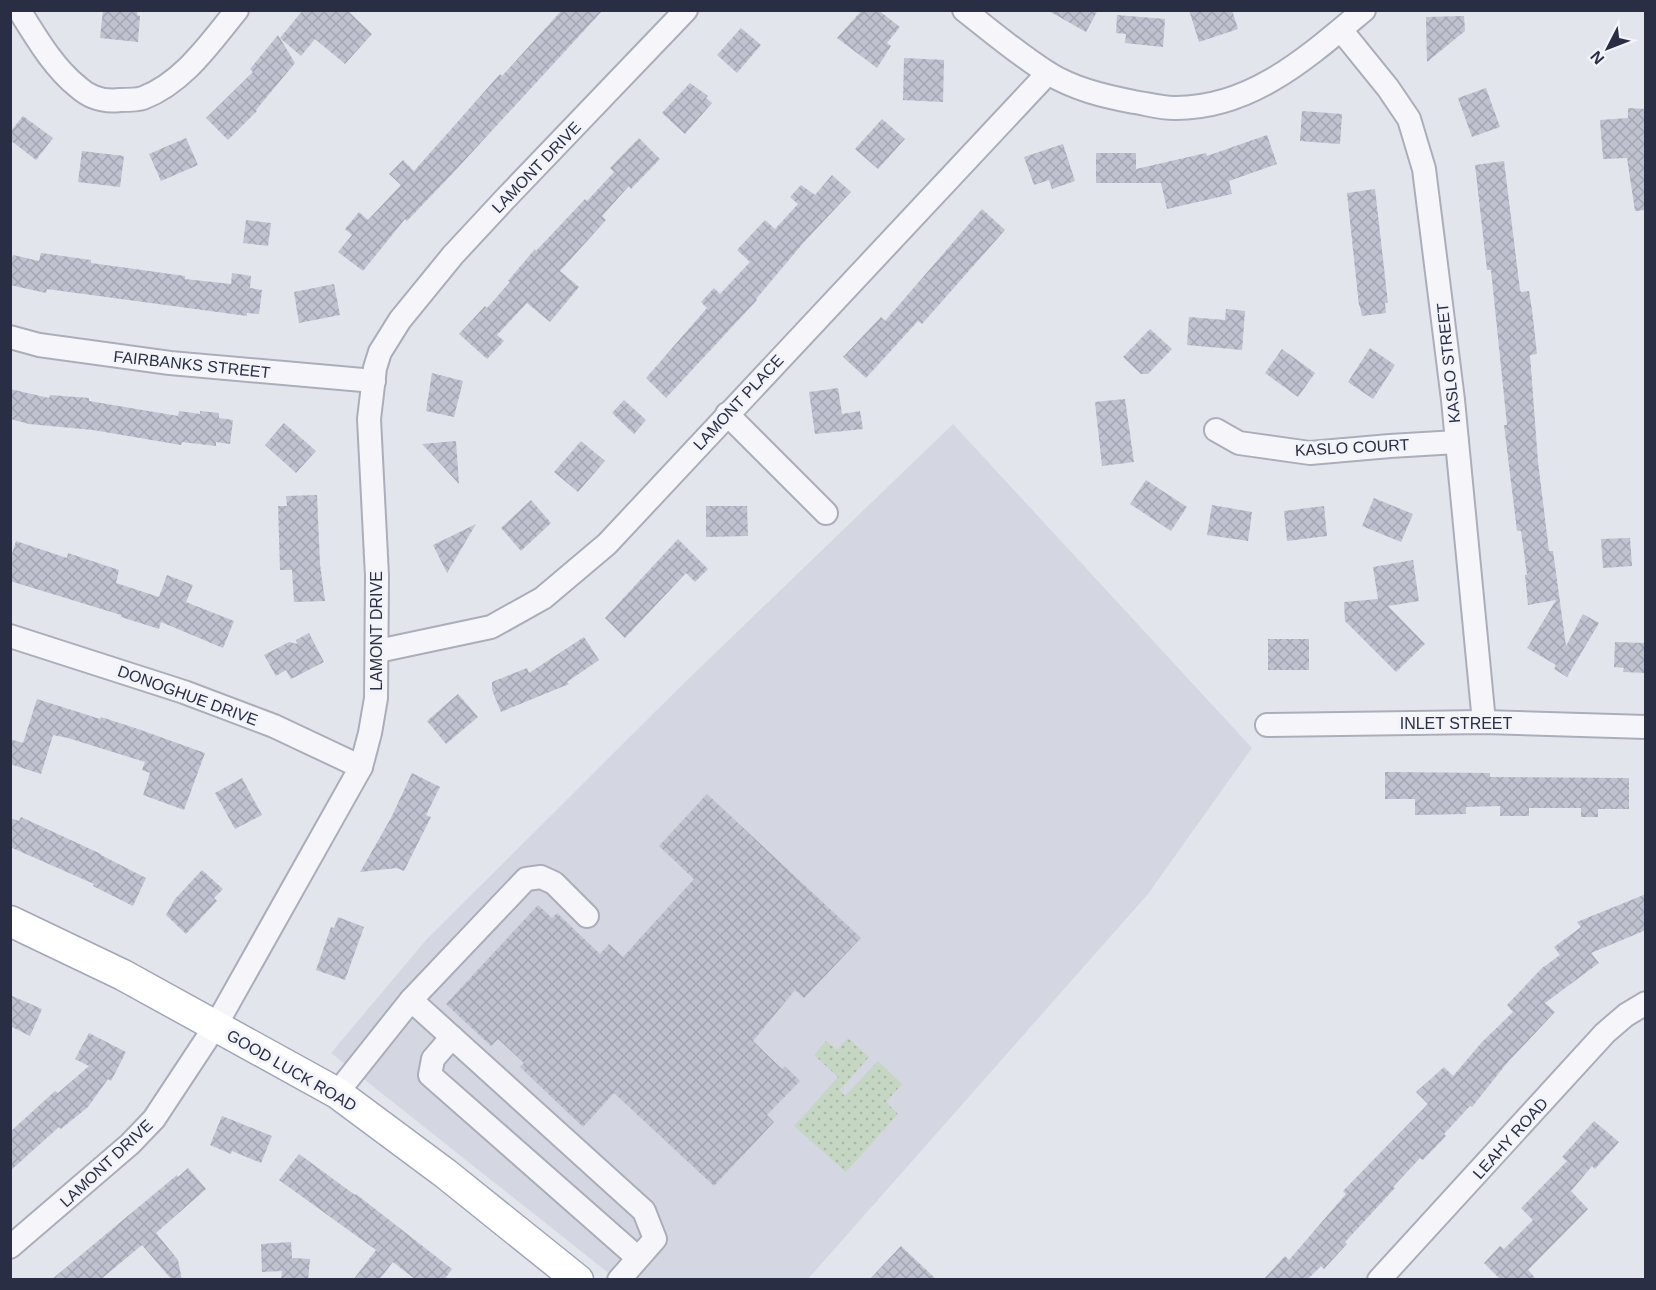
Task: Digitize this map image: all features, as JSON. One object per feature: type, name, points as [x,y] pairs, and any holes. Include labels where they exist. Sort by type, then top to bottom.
[{"type":"main road","name":"GOOD LUCK ROAD","points":[[10,921],[123,975],[337,1093],[446,1174],[578,1280]]},
{"type":"street","points":[[19,10],[37,39],[66,76],[80,89],[99,100],[116,101],[142,98],[172,81],[192,65],[237,10]]},
{"type":"street","name":"LAMONT DRIVE","points":[[10,1247],[130,1144],[154,1119],[216,1026],[361,767],[376,698],[377,576],[369,418],[375,368],[380,352],[420,294],[505,199],[686,10]]},
{"type":"street","points":[[963,10],[1048,73],[1081,90],[1173,108],[1210,104],[1246,94],[1266,84],[1298,65],[1364,10]]},
{"type":"street","name":"KASLO STREET","points":[[1341,30],[1388,88],[1409,119],[1425,180],[1457,442],[1485,722]]},
{"type":"street","name":"LAMONT PLACE","points":[[378,651],[491,627],[543,598],[607,544],[1048,73]]},
{"type":"street","name":"FAIRBANKS STREET","points":[[10,337],[39,345],[170,363],[374,381]]},
{"type":"street","points":[[728,414],[826,513]]},
{"type":"street","name":"KASLO COURT","points":[[1216,430],[1239,443],[1310,453],[1457,442]]},
{"type":"street","name":"DONOGHUE DRIVE","points":[[10,636],[184,693],[274,726],[361,767]]},
{"type":"street","name":"INLET STREET","points":[[1267,725],[1485,722],[1646,727]]},
{"type":"street","points":[[337,1093],[411,1000],[526,879],[541,877],[554,883],[587,916]]},
{"type":"street","points":[[411,1000],[644,1211],[655,1239],[619,1280]]},
{"type":"street","name":"LEAHY ROAD","points":[[1379,1280],[1605,1033],[1626,1015],[1646,1003]]},
{"type":"street","points":[[452,1037],[433,1059],[430,1075],[638,1258]]},
{"type":"shaded area","points":[[953,424],[1252,748],[1148,894],[808,1279],[616,1279],[331,1053],[426,940],[680,687]]},
{"type":"green space","points":[[848,1038],[869,1057],[840,1090],[845,1096],[878,1061],[902,1084],[886,1102],[898,1114],[846,1172],[794,1126],[838,1077],[814,1055],[826,1041],[837,1050]]},
{"type":"building","points":[[103,10],[138,10],[137,15],[140,16],[138,42],[100,38]]},
{"type":"building","points":[[303,10],[347,10],[372,34],[345,64],[315,39],[301,56],[280,38]]},
{"type":"building","points":[[562,10],[603,10],[453,173],[407,221],[405,219],[363,271],[338,252],[352,235],[345,229],[359,212],[368,220],[401,185],[389,174],[403,160],[414,171],[500,74],[502,76]]},
{"type":"building","points":[[862,10],[878,10],[900,27],[887,43],[891,46],[877,68],[837,38]]},
{"type":"building","points":[[1047,10],[1098,10],[1086,32]]},
{"type":"building","points":[[1189,10],[1232,10],[1238,29],[1199,42]]},
{"type":"building","points":[[1117,15],[1165,19],[1163,47],[1125,43],[1126,34],[1116,33]]},
{"type":"building","points":[[1464,16],[1465,31],[1427,62],[1426,17]]},
{"type":"building","points":[[741,28],[761,45],[737,73],[717,55]]},
{"type":"building","points":[[278,35],[295,63],[257,111],[228,140],[206,118],[253,72],[250,69]]},
{"type":"building","points":[[904,58],[944,60],[943,102],[903,100]]},
{"type":"building","points":[[690,83],[708,96],[706,98],[712,103],[685,134],[662,113]]},
{"type":"building","points":[[1486,88],[1500,127],[1472,137],[1458,98]]},
{"type":"building","points":[[1628,108],[1646,109],[1646,210],[1635,211],[1627,158],[1603,159],[1600,120],[1628,118]]},
{"type":"building","points":[[1302,111],[1342,114],[1340,144],[1300,141]]},
{"type":"building","points":[[23,116],[53,138],[36,160],[10,140],[10,132]]},
{"type":"building","points":[[882,119],[905,139],[878,169],[855,149]]},
{"type":"building","points":[[1267,135],[1277,164],[1229,181],[1232,194],[1167,209],[1161,183],[1096,183],[1096,153],[1136,153],[1136,169],[1206,153],[1207,156]]},
{"type":"building","points":[[186,138],[198,165],[161,181],[149,154]]},
{"type":"building","points":[[639,138],[660,159],[631,189],[629,186],[602,216],[606,220],[560,271],[579,287],[550,322],[527,303],[497,335],[504,341],[487,359],[459,334],[485,306],[487,308],[535,249],[536,251],[614,172],[610,168]]},
{"type":"building","points":[[1063,144],[1075,181],[1052,189],[1049,180],[1034,185],[1024,157]]},
{"type":"building","points":[[82,151],[124,156],[120,187],[78,182]]},
{"type":"building","points":[[1504,161],[1520,290],[1521,292],[1529,291],[1532,310],[1537,354],[1530,355],[1538,462],[1549,551],[1553,551],[1566,646],[1583,614],[1599,623],[1567,677],[1554,669],[1556,665],[1527,648],[1556,600],[1528,605],[1525,575],[1527,575],[1521,531],[1517,531],[1504,425],[1507,425],[1491,270],[1487,270],[1475,165]]},
{"type":"building","points":[[832,175],[851,192],[804,242],[757,300],[666,398],[646,378],[707,308],[701,302],[714,288],[720,294],[750,262],[737,250],[765,220],[775,229],[798,204],[790,197],[801,185],[815,195]]},
{"type":"building","points":[[1375,189],[1388,303],[1385,303],[1386,313],[1362,316],[1347,193]]},
{"type":"building","points":[[982,209],[1005,230],[922,324],[918,321],[866,378],[843,357],[881,317],[885,321]]},
{"type":"building","points":[[246,220],[271,223],[268,246],[243,243]]},
{"type":"building","points":[[41,253],[91,260],[91,263],[185,276],[185,279],[231,284],[232,273],[251,276],[250,288],[262,290],[259,314],[247,313],[247,316],[47,289],[46,293],[10,285],[10,265],[13,255],[39,261]]},
{"type":"building","points":[[334,284],[340,315],[299,323],[294,292]]},
{"type":"building","points":[[1226,309],[1245,311],[1242,350],[1187,345],[1189,317],[1225,320]]},
{"type":"building","points":[[1150,329],[1172,349],[1148,374],[1141,374],[1123,357]]},
{"type":"building","points":[[1370,348],[1395,365],[1373,399],[1348,382]]},
{"type":"building","points":[[1282,349],[1315,373],[1298,397],[1265,373]]},
{"type":"building","points":[[432,373],[463,381],[454,417],[426,411]]},
{"type":"building","points":[[838,388],[842,414],[860,411],[863,429],[815,434],[809,392]]},
{"type":"building","points":[[10,389],[49,398],[50,395],[89,398],[89,401],[178,416],[179,411],[200,414],[200,411],[219,413],[219,418],[233,420],[230,444],[216,442],[216,446],[182,442],[181,445],[93,430],[29,424],[10,419]]},
{"type":"building","points":[[1125,399],[1134,462],[1102,466],[1095,402]]},
{"type":"building","points":[[624,400],[646,420],[634,434],[612,413]]},
{"type":"building","points":[[284,423],[316,451],[296,473],[265,445]]},
{"type":"building","points":[[456,441],[459,484],[422,444]]},
{"type":"building","points":[[581,441],[605,461],[578,492],[554,472]]},
{"type":"building","points":[[1146,480],[1187,507],[1171,531],[1130,504]]},
{"type":"building","points":[[317,495],[320,564],[325,601],[294,602],[292,570],[280,570],[278,506],[287,506],[286,496]]},
{"type":"building","points":[[1374,498],[1413,514],[1401,542],[1362,526]]},
{"type":"building","points":[[531,500],[551,523],[521,551],[501,528]]},
{"type":"building","points":[[1212,505],[1252,512],[1248,541],[1207,535]]},
{"type":"building","points":[[706,506],[747,506],[748,536],[706,537]]},
{"type":"building","points":[[1324,506],[1327,536],[1287,541],[1284,511]]},
{"type":"building","points":[[476,524],[447,573],[433,545]]},
{"type":"building","points":[[1630,538],[1632,566],[1603,568],[1601,539]]},
{"type":"building","points":[[678,539],[708,569],[695,582],[686,573],[625,638],[605,618]]},
{"type":"building","points":[[16,541],[67,558],[68,553],[119,570],[116,583],[159,597],[167,575],[193,585],[186,602],[234,621],[223,648],[161,622],[159,629],[10,581],[10,560]]},
{"type":"building","points":[[1413,560],[1419,601],[1388,606],[1425,644],[1396,672],[1345,621],[1344,602],[1378,599],[1373,567]]},
{"type":"building","points":[[309,633],[324,662],[291,679],[286,670],[276,676],[264,655],[289,642],[297,644],[296,640]]},
{"type":"building","points":[[584,637],[599,660],[567,682],[569,684],[501,712],[492,690],[492,682],[527,668],[529,673]]},
{"type":"building","points":[[1268,639],[1309,639],[1309,670],[1268,670]]},
{"type":"building","points":[[1615,642],[1646,643],[1646,673],[1623,672],[1624,668],[1614,667]]},
{"type":"building","points":[[458,694],[478,717],[446,744],[427,721]]},
{"type":"building","points":[[37,699],[100,719],[101,717],[205,753],[184,810],[143,795],[150,773],[142,770],[145,762],[68,738],[53,735],[41,774],[10,764],[10,739],[23,743]]},
{"type":"building","points":[[1385,772],[1490,773],[1490,777],[1629,778],[1629,809],[1598,809],[1598,817],[1581,817],[1581,808],[1529,808],[1529,816],[1500,816],[1500,806],[1466,807],[1466,814],[1415,815],[1415,799],[1385,799]]},
{"type":"building","points":[[412,773],[440,787],[426,815],[431,817],[404,871],[397,868],[360,872],[391,818]]},
{"type":"building","points":[[242,778],[262,815],[235,829],[215,793]]},
{"type":"building","points":[[707,794],[861,938],[804,998],[795,990],[753,1041],[782,1069],[785,1066],[800,1081],[767,1115],[774,1122],[714,1186],[614,1093],[583,1127],[520,1067],[524,1063],[498,1039],[491,1046],[446,1004],[538,905],[552,918],[557,913],[600,954],[609,944],[623,957],[694,879],[659,846]]},
{"type":"building","points":[[21,817],[101,854],[146,878],[133,906],[93,886],[94,884],[10,847],[10,818],[19,821]]},
{"type":"building","points":[[202,870],[223,889],[214,898],[217,901],[186,934],[166,915],[175,899]]},
{"type":"building","points":[[1646,894],[1646,930],[1591,953],[1599,963],[1545,1003],[1555,1012],[1507,1063],[1472,1107],[1470,1106],[1444,1134],[1446,1136],[1423,1160],[1420,1158],[1393,1187],[1395,1188],[1345,1242],[1347,1244],[1324,1269],[1321,1266],[1309,1278],[1310,1280],[1263,1280],[1285,1256],[1289,1260],[1346,1194],[1343,1191],[1428,1104],[1416,1092],[1444,1067],[1453,1076],[1482,1042],[1513,1012],[1507,1005],[1542,968],[1560,955],[1554,947],[1581,927],[1577,922]]},
{"type":"building","points":[[338,917],[364,927],[345,980],[316,970],[331,927],[334,928]]},
{"type":"building","points":[[10,995],[42,1009],[30,1036],[10,1026]]},
{"type":"building","points":[[89,1033],[126,1052],[111,1081],[108,1079],[88,1107],[61,1129],[59,1127],[10,1171],[10,1132],[55,1091],[58,1093],[89,1066],[75,1059]]},
{"type":"building","points":[[222,1116],[272,1136],[261,1163],[210,1145]]},
{"type":"building","points":[[1594,1121],[1619,1142],[1595,1169],[1592,1166],[1571,1191],[1588,1209],[1528,1270],[1537,1280],[1501,1280],[1484,1263],[1500,1246],[1504,1249],[1533,1220],[1521,1208],[1567,1161],[1562,1157]]},
{"type":"building","points":[[299,1154],[356,1194],[452,1269],[444,1280],[416,1280],[393,1262],[379,1280],[353,1280],[376,1250],[279,1180]]},
{"type":"building","points":[[188,1168],[206,1189],[156,1233],[178,1260],[182,1280],[172,1280],[142,1245],[100,1280],[51,1280],[177,1175],[178,1177]]},
{"type":"building","points":[[291,1242],[292,1258],[310,1259],[308,1280],[281,1280],[282,1271],[262,1272],[261,1244]]},
{"type":"building","points":[[901,1246],[937,1280],[869,1280]]}]
